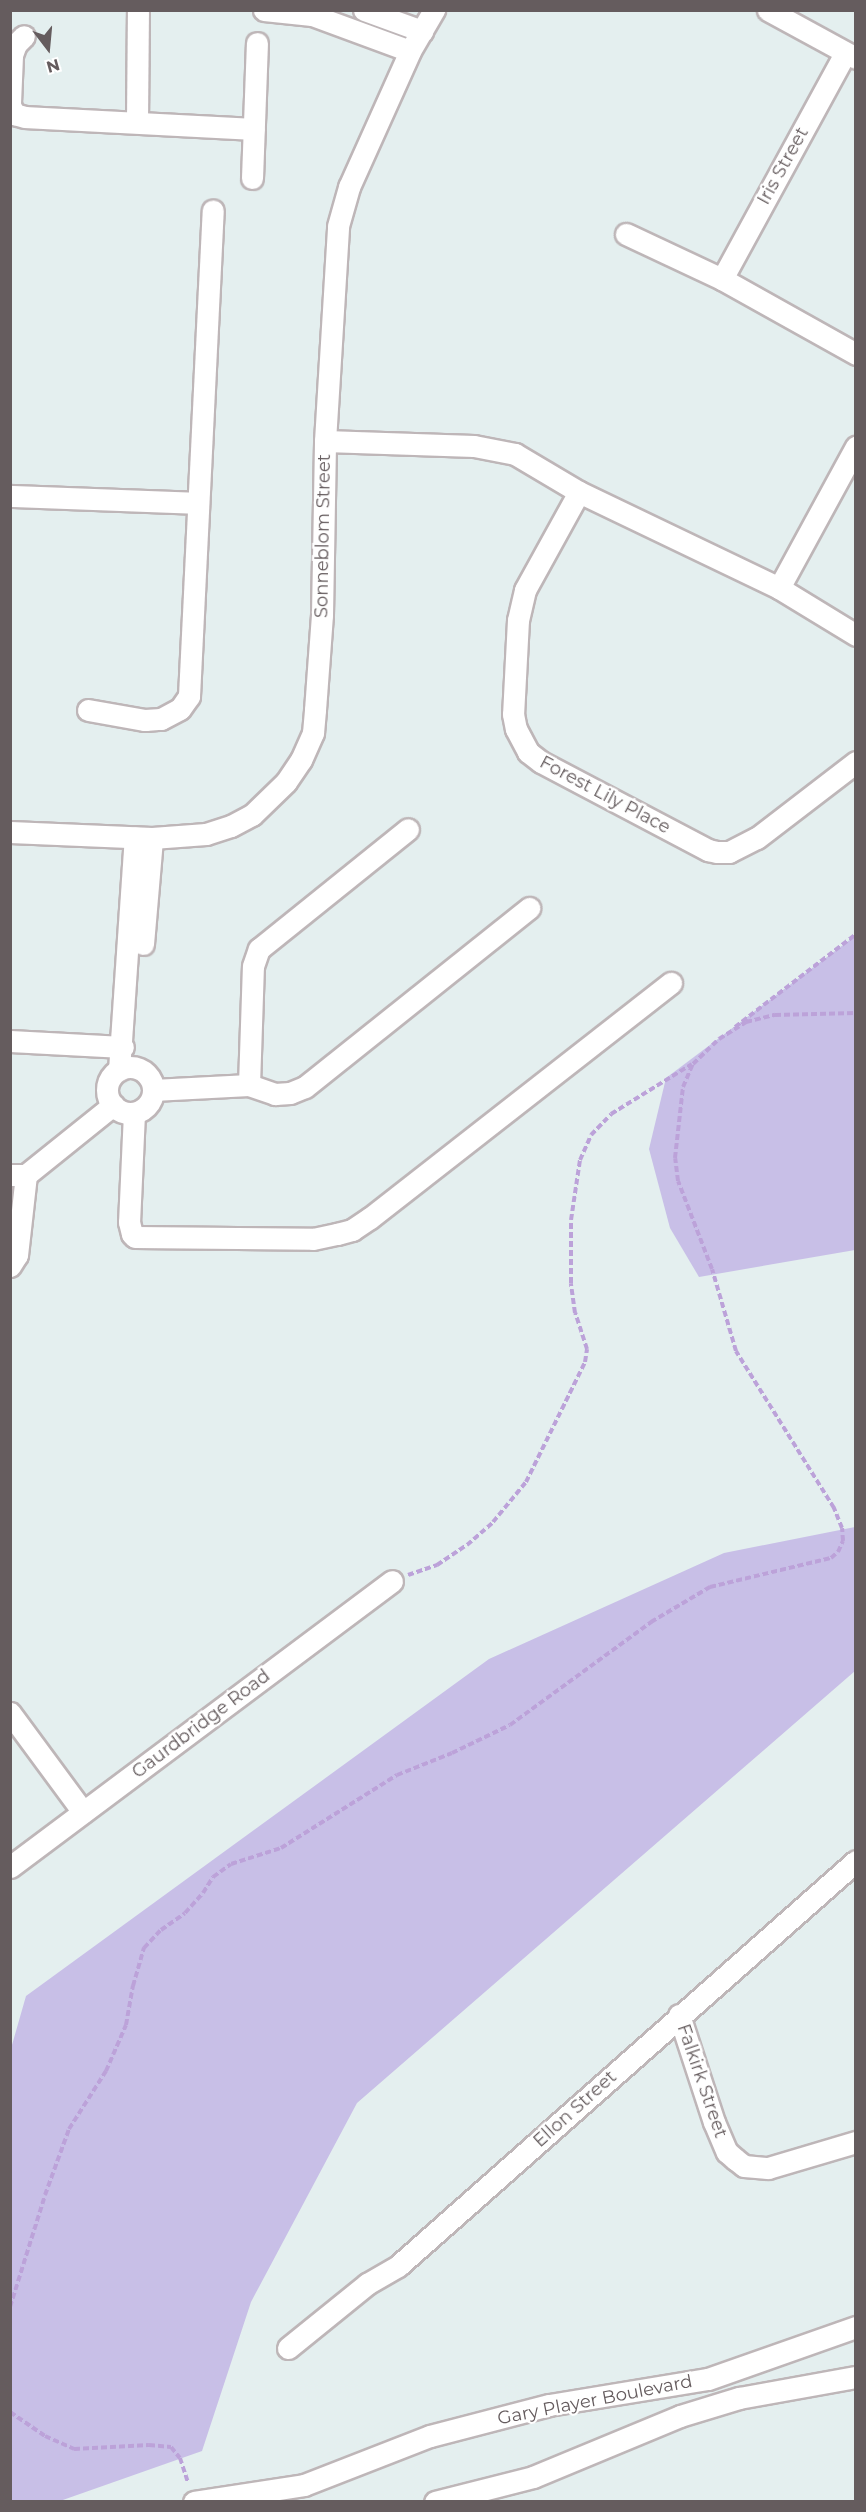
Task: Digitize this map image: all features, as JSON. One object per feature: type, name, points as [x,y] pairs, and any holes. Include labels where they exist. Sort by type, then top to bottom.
[{"type":"street","points":[[137,122],[138,10]]},
{"type":"street","points":[[264,10],[289,11],[322,18],[410,51]]},
{"type":"street","points":[[364,10],[422,31]]},
{"type":"street","name":"Sonneblom Street","points":[[10,832],[144,838],[206,834],[231,826],[269,801],[301,760],[313,732],[322,615],[325,441],[338,226],[349,187],[410,51],[434,10]]},
{"type":"street","points":[[768,10],[850,55]]},
{"type":"street","points":[[24,36],[12,55],[10,104],[14,114],[254,129]]},
{"type":"street","points":[[252,178],[257,43]]},
{"type":"street","name":"Iris Street","points":[[722,279],[850,55]]},
{"type":"street","points":[[88,710],[145,720],[161,719],[180,709],[189,696],[213,211]]},
{"type":"street","points":[[626,234],[722,279],[855,354]]},
{"type":"street","points":[[325,441],[474,446],[514,454],[579,492],[779,588],[855,635]]},
{"type":"street","points":[[779,588],[855,447]]},
{"type":"street","name":"Forest Lily Place","points":[[579,492],[525,591],[518,620],[513,714],[516,729],[528,752],[551,767],[708,850],[717,852],[729,852],[757,838],[855,762]]},
{"type":"street","points":[[10,496],[198,502]]},
{"type":"street","points":[[249,1086],[253,966],[259,949],[408,829]]},
{"type":"street","points":[[127,1069],[148,1076],[153,1090],[148,1105],[134,1113],[118,1110],[113,1105],[107,1090],[109,1082],[127,1069],[144,838]]},
{"type":"street","points":[[153,1090],[249,1086],[282,1093],[314,1082],[529,908]]},
{"type":"street","points":[[127,1069],[123,1047],[138,920]]},
{"type":"street","points":[[134,1113],[129,1222],[135,1237],[313,1239],[337,1234],[352,1230],[370,1218],[670,983]]},
{"type":"street","points":[[10,1041],[123,1047]]},
{"type":"street","points":[[10,1266],[17,1256],[18,1175],[113,1105]]},
{"type":"street","name":"Gaurdbridge Road","points":[[10,1867],[392,1581]]},
{"type":"street","points":[[10,1713],[83,1812]]},
{"type":"street","name":"Ellon Street","points":[[288,2348],[367,2284],[398,2266],[855,1861]]},
{"type":"street","name":"Falkirk Street","points":[[679,2015],[714,2122],[727,2152],[744,2166],[768,2168],[855,2142]]},
{"type":"street","name":"Gary Player Boulevard","points":[[192,2496],[228,2498],[304,2485],[430,2436],[549,2405],[708,2379],[855,2327]]},
{"type":"street","name":"Gary Player Boulevard","points":[[435,2502],[533,2477],[680,2416],[729,2401],[778,2389],[855,2377]]},
{"type":"path","points":[[392,1581],[436,1565],[467,1545],[493,1522],[526,1482],[585,1362],[587,1348],[575,1313],[571,1283],[571,1220],[580,1160],[591,1135],[611,1114],[693,1064],[719,1039],[855,934]]},
{"type":"path","points":[[719,1039],[746,1023],[775,1015],[855,1013]]},
{"type":"path","points":[[10,2307],[45,2195],[69,2129],[106,2071],[126,2025],[133,1986],[144,1948],[161,1930],[186,1913],[213,1877],[231,1864],[281,1848],[397,1775],[510,1725],[651,1622],[710,1587],[831,1558],[838,1552],[843,1541],[842,1528],[834,1508],[736,1351],[712,1269],[678,1181],[675,1158],[677,1128],[683,1087],[693,1064]]},
{"type":"path","points":[[10,2412],[45,2436],[74,2449],[149,2445],[171,2447],[180,2457],[192,2496]]},
{"type":"shaded area","points":[[855,936],[855,1250],[699,1277],[670,1228],[649,1149],[666,1078]]},
{"type":"shaded area","points":[[855,1527],[855,1671],[357,2103],[251,2302],[202,2451],[60,2501],[11,2501],[10,2052],[26,1996],[489,1659],[724,1553]]}]
